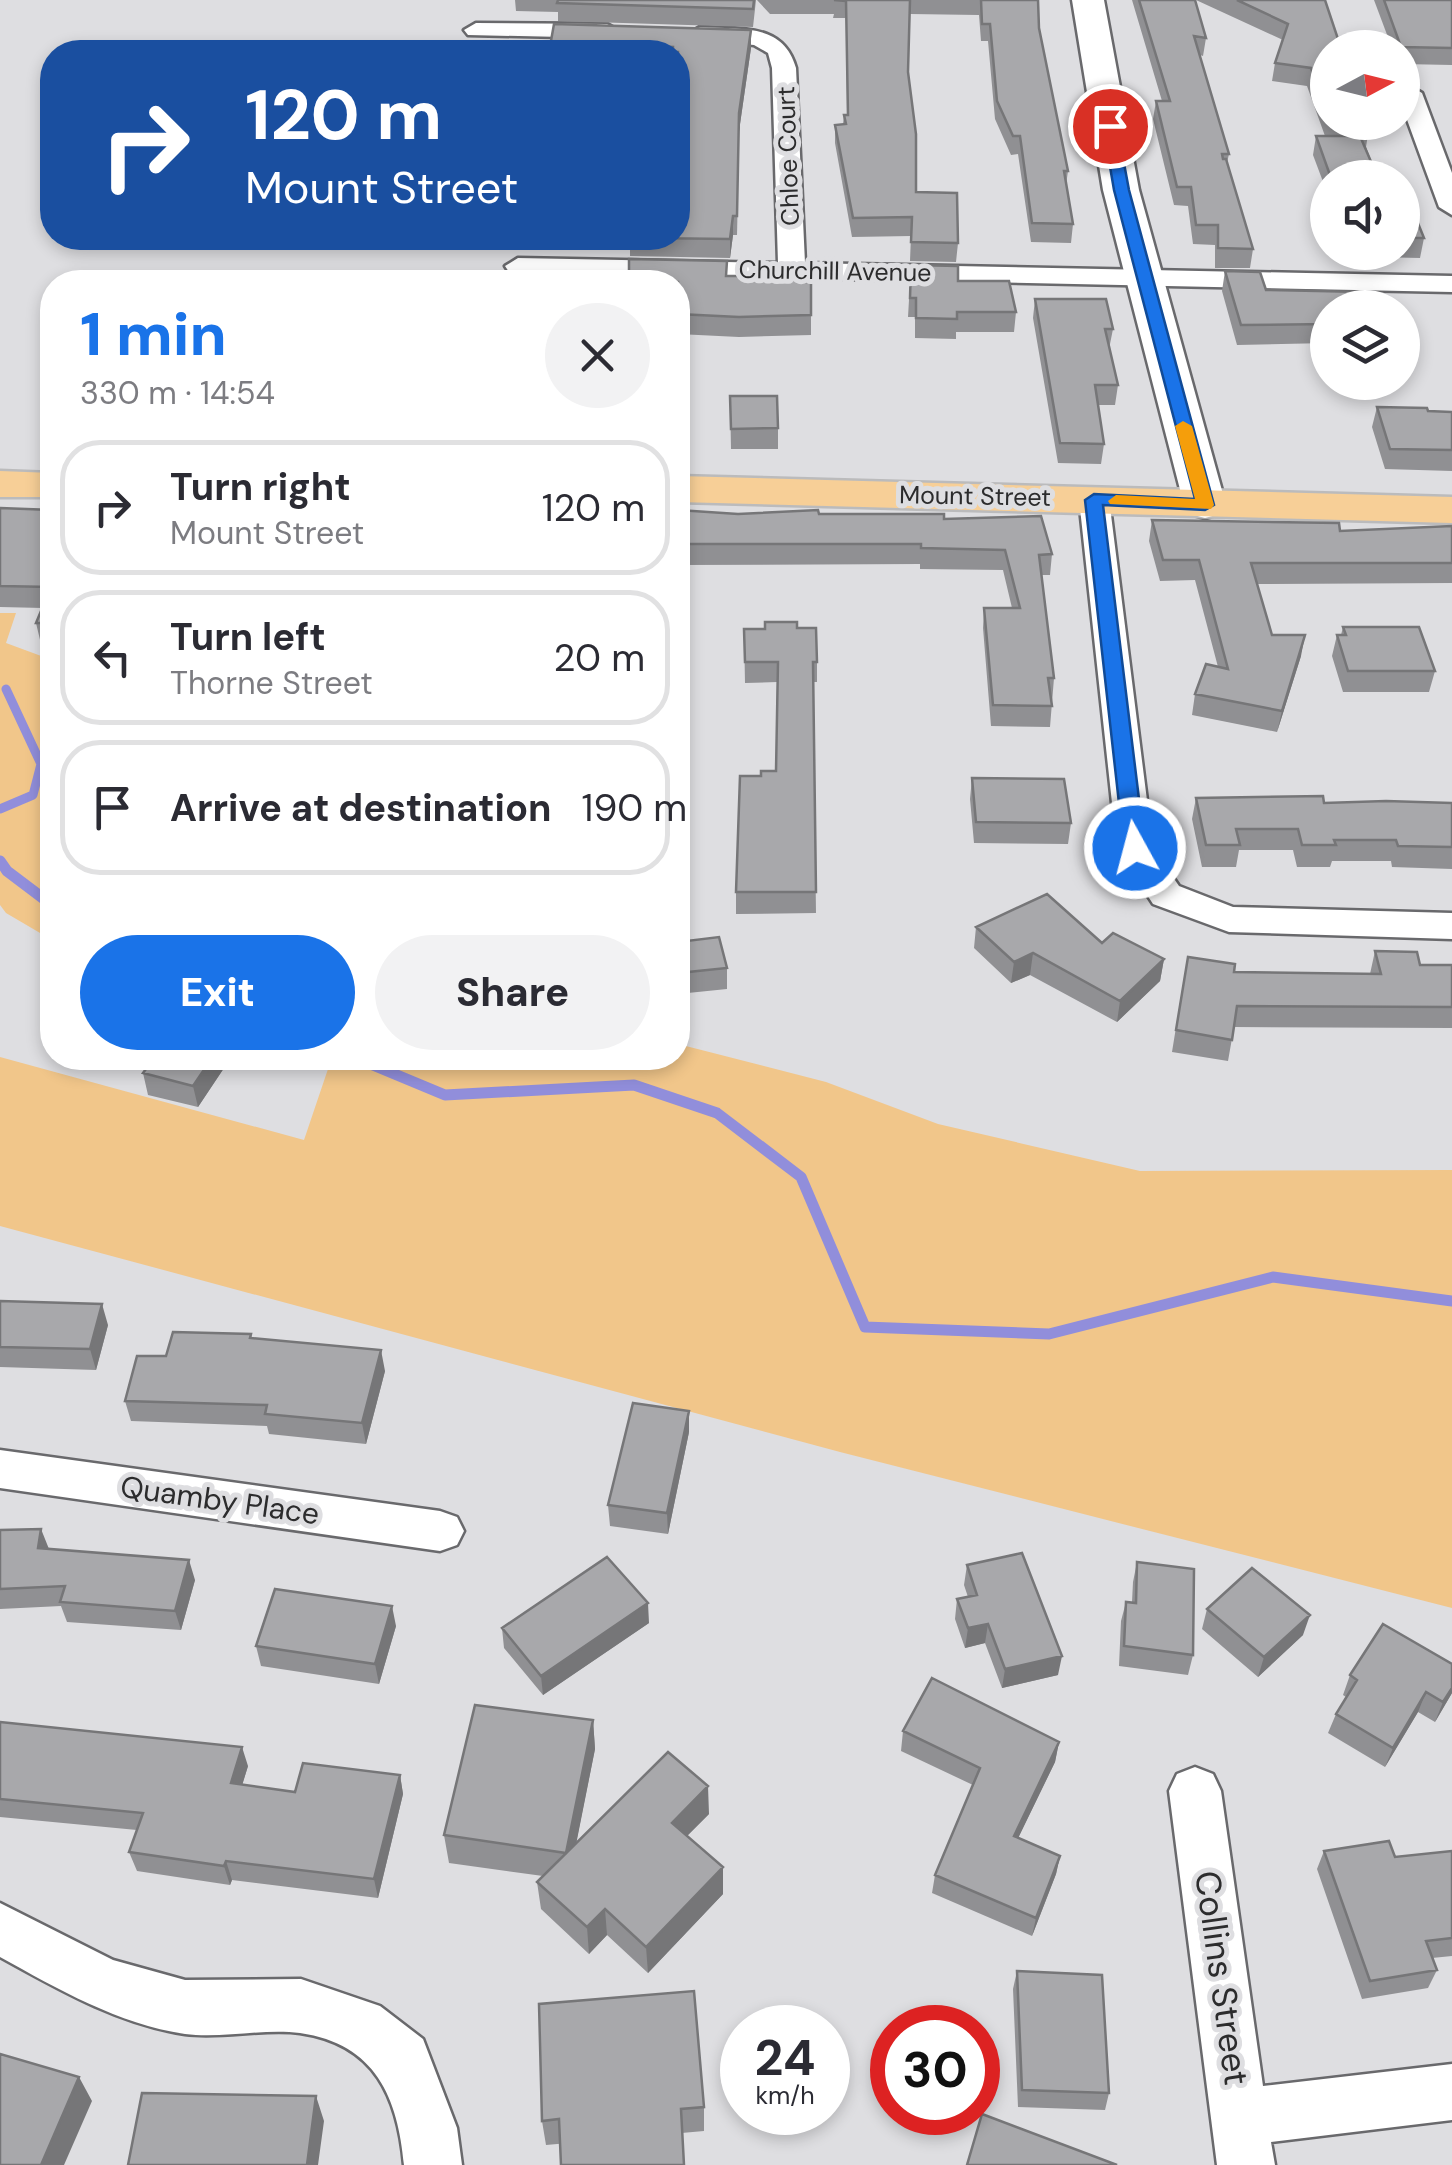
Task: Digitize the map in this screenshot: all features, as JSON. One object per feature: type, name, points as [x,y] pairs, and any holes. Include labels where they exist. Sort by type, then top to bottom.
[{"type":"highway","points":[[0,484],[40,484]]},
{"type":"highway","name":"Mount Street","points":[[690,489],[1452,510]]},
{"type":"street","points":[[1088,0],[1121,190],[1205,505]]},
{"type":"street","points":[[476,30],[638,32]]},
{"type":"street","name":"Chloe Court","points":[[674,33],[758,38],[780,50],[784,68],[792,270]]},
{"type":"street","points":[[1420,119],[1452,207]]},
{"type":"street","name":"Churchill Avenue","points":[[518,266],[1452,284]]},
{"type":"street","points":[[1094,500],[1135,848],[1166,895],[1228,919],[1452,926]]},
{"type":"street","name":"Quamby Place","points":[[0,1470],[440,1532]]},
{"type":"street","name":"Collins Street","points":[[1195,1791],[1244,2141]]},
{"type":"street","points":[[0,1929],[104,1984],[184,2007],[302,2006],[360,2025],[403,2059],[429,2128],[433,2165]]},
{"type":"street","points":[[1244,2141],[1452,2092]]},
{"type":"shaded area","points":[[0,613],[16,613],[6,643],[40,656],[40,933],[6,913],[0,905]]},
{"type":"shaded area","points":[[690,1047],[826,1082],[938,1124],[1140,1171],[1452,1170],[1452,1608],[840,1452],[0,1226],[0,1057],[304,1140],[328,1070],[690,1070]]},
{"type":"building","points":[[754,0],[753,9],[557,3]]},
{"type":"building","points":[[834,0],[910,0],[908,72],[916,134],[916,192],[957,193],[958,243],[911,242],[912,217],[853,218],[835,125],[846,124],[844,115],[848,115],[846,1]]},
{"type":"building","points":[[981,0],[1038,0],[1039,28],[1068,171],[1064,171],[1073,224],[1032,223],[1020,136],[1013,136],[997,101],[990,24],[982,24]]},
{"type":"building","points":[[1139,0],[1195,0],[1206,38],[1194,36],[1229,154],[1222,154],[1223,159],[1253,249],[1218,248],[1218,225],[1196,225],[1191,187],[1177,187],[1156,101],[1170,101]]},
{"type":"building","points":[[1237,0],[1325,0],[1335,30],[1310,30],[1310,68],[1275,63],[1288,24]]},
{"type":"building","points":[[1384,0],[1452,0],[1452,48],[1420,47],[1420,30],[1395,30]]},
{"type":"building","points":[[554,24],[751,30],[739,113],[737,216],[733,216],[730,239],[690,239],[690,40],[551,40]]},
{"type":"building","points":[[1317,140],[1362,140],[1370,160],[1325,160]]},
{"type":"building","points":[[629,259],[727,261],[726,276],[798,276],[798,282],[811,282],[811,315],[690,315],[690,270],[629,270]]},
{"type":"building","points":[[911,265],[958,266],[958,281],[1009,281],[1016,312],[957,312],[957,319],[916,318],[916,298],[910,298]]},
{"type":"building","points":[[1225,271],[1260,272],[1266,290],[1310,291],[1310,324],[1241,325]]},
{"type":"building","points":[[1035,299],[1106,299],[1113,329],[1105,329],[1118,385],[1095,385],[1104,444],[1060,443]]},
{"type":"building","points":[[730,396],[777,396],[778,428],[731,429]]},
{"type":"building","points":[[1377,407],[1452,412],[1452,450],[1390,449]]},
{"type":"building","points":[[0,508],[40,510],[40,587],[0,586]]},
{"type":"building","points":[[690,511],[944,514],[944,519],[1041,516],[1052,554],[1039,555],[1054,678],[1048,678],[1052,706],[993,705],[984,608],[1020,608],[1005,550],[921,548],[921,544],[690,544]]},
{"type":"building","points":[[1152,520],[1339,523],[1340,531],[1452,526],[1452,563],[1251,563],[1272,635],[1305,635],[1282,711],[1195,694],[1206,664],[1228,669],[1199,560],[1163,560]]},
{"type":"building","points":[[765,622],[797,622],[797,628],[816,628],[816,892],[736,892],[740,776],[776,771],[778,662],[745,662],[744,629],[765,629]]},
{"type":"building","points":[[1343,627],[1419,627],[1435,671],[1348,671],[1337,635],[1346,635]]},
{"type":"building","points":[[972,778],[1064,779],[1071,823],[976,822]]},
{"type":"building","points":[[1323,796],[1324,803],[1452,803],[1452,847],[1398,846],[1396,840],[1334,840],[1336,845],[1302,845],[1298,829],[1236,829],[1240,845],[1206,845],[1196,798]]},
{"type":"building","points":[[1047,894],[1102,943],[1113,933],[1164,959],[1120,1001],[1033,953],[1014,962],[976,927]]},
{"type":"building","points":[[719,937],[727,968],[690,972],[690,941]]},
{"type":"building","points":[[1375,951],[1417,952],[1420,965],[1452,965],[1452,1007],[1237,1006],[1232,1040],[1176,1030],[1188,957],[1235,964],[1234,972],[1381,974]]},
{"type":"building","points":[[145,1070],[204,1070],[193,1086],[143,1073]]},
{"type":"building","points":[[0,1301],[102,1304],[90,1349],[0,1347]]},
{"type":"building","points":[[173,1332],[251,1334],[250,1338],[381,1350],[362,1423],[265,1414],[267,1405],[125,1401],[137,1356],[166,1356]]},
{"type":"building","points":[[633,1403],[689,1411],[667,1513],[608,1505]]},
{"type":"building","points":[[41,1529],[38,1548],[189,1560],[175,1611],[60,1602],[65,1586],[0,1589],[0,1530]]},
{"type":"building","points":[[1022,1553],[1062,1656],[1005,1669],[988,1624],[968,1628],[957,1599],[977,1595],[967,1565]]},
{"type":"building","points":[[607,1557],[648,1603],[541,1676],[502,1628]]},
{"type":"building","points":[[1137,1562],[1194,1569],[1193,1655],[1124,1646],[1126,1602],[1136,1603]]},
{"type":"building","points":[[1252,1568],[1310,1615],[1264,1657],[1207,1609]]},
{"type":"building","points":[[275,1589],[392,1606],[375,1664],[256,1646]]},
{"type":"building","points":[[1383,1624],[1452,1664],[1452,1688],[1443,1702],[1426,1692],[1393,1748],[1336,1714],[1357,1680],[1350,1675]]},
{"type":"building","points":[[932,1678],[1059,1742],[1014,1836],[1060,1856],[1036,1918],[935,1875],[980,1768],[903,1731]]},
{"type":"building","points":[[475,1705],[593,1720],[566,1853],[444,1835]]},
{"type":"building","points":[[0,1722],[242,1747],[231,1783],[295,1792],[303,1763],[400,1775],[374,1879],[226,1861],[224,1866],[129,1852],[143,1813],[0,1799]]},
{"type":"building","points":[[668,1752],[708,1786],[672,1823],[723,1867],[646,1947],[605,1909],[587,1927],[537,1882]]},
{"type":"building","points":[[1389,1841],[1395,1857],[1452,1851],[1452,1938],[1426,1941],[1437,1970],[1370,1981],[1324,1851]]},
{"type":"building","points":[[1017,1971],[1102,1975],[1109,2093],[1022,2090]]},
{"type":"building","points":[[694,1991],[704,2107],[681,2109],[684,2165],[561,2165],[559,2119],[542,2121],[539,2004]]},
{"type":"building","points":[[0,2054],[79,2077],[41,2165],[0,2165]]},
{"type":"building","points":[[142,2093],[316,2096],[307,2165],[128,2165]]},
{"type":"building","points":[[1000,2121],[1117,2165],[967,2165],[976,2135],[1000,2135]]},
{"type":"waterway","points":[[6,689],[40,762]]},
{"type":"waterway","points":[[0,809],[33,795],[40,768]]},
{"type":"waterway","points":[[0,861],[40,896]]},
{"type":"waterway","points":[[385,1070],[445,1095],[634,1085],[717,1113],[801,1177],[865,1327],[1049,1334],[1273,1277],[1452,1301]]},
{"type":"slow traffic","points":[[1116,501],[1205,505],[1183,426]]},
{"type":"route","points":[[1110,126],[1121,190],[1205,505],[1094,500],[1093,519],[1135,848]]}]
